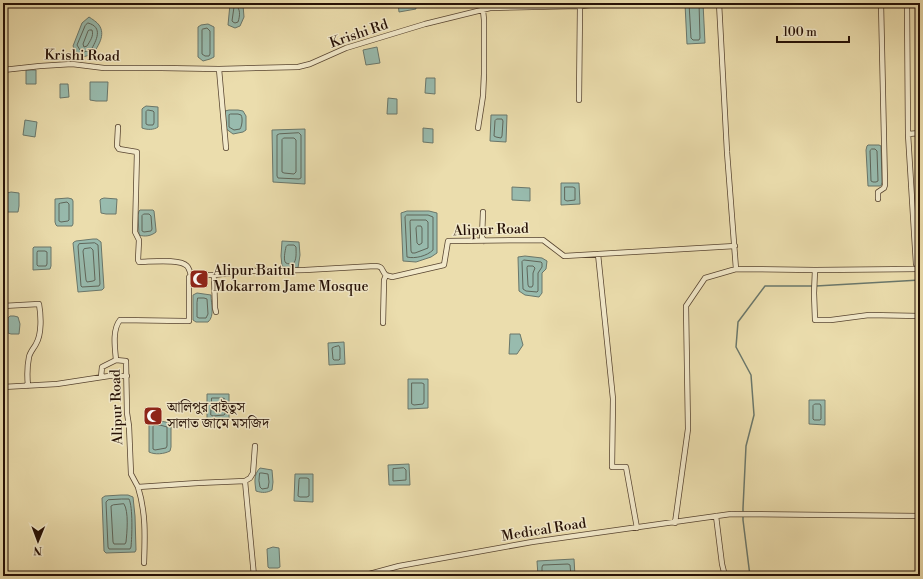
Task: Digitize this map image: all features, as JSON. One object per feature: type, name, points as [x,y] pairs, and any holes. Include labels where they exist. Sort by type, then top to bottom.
[{"type":"street","name":"Krishi Rd","points":[[161,68],[219,69],[298,67],[310,64],[346,48],[425,24],[490,8],[612,3]]},
{"type":"street","points":[[719,3],[736,269]]},
{"type":"street","points":[[878,200],[878,192],[884,188],[886,184],[881,3]]},
{"type":"street","points":[[907,3],[908,134],[916,264],[920,264]]},
{"type":"street","points":[[579,100],[584,5]]},
{"type":"street","points":[[478,128],[483,96],[484,74],[483,10]]},
{"type":"street","name":"Krishi Road","points":[[3,70],[72,64],[104,68],[161,68]]},
{"type":"street","points":[[219,69],[226,148]]},
{"type":"street","points":[[118,127],[117,146],[119,149],[137,152],[135,232],[139,240],[138,260],[139,262],[182,262],[188,266],[191,274]]},
{"type":"street","points":[[908,134],[920,133]]},
{"type":"street","points":[[483,212],[482,237],[484,241]]},
{"type":"street","name":"Alipur Road","points":[[144,563],[146,532],[142,499],[131,474],[127,413],[126,362],[116,360],[115,333],[117,324],[120,320],[189,321],[189,277],[191,274],[214,275],[248,271],[305,270],[375,266],[381,268],[386,275],[392,277],[444,266],[448,241],[543,240],[564,256],[735,246]]},
{"type":"street","points":[[598,254],[613,399],[612,467],[626,467],[637,528]]},
{"type":"street","points":[[675,522],[688,429],[686,306],[706,278],[736,269],[920,269]]},
{"type":"street","points":[[815,270],[815,320],[831,320],[869,315],[920,316]]},
{"type":"street","points":[[214,275],[216,312]]},
{"type":"street","points":[[383,323],[384,280],[386,275]]},
{"type":"street","points":[[3,306],[39,304],[41,316],[39,339],[29,355],[27,370],[28,386]]},
{"type":"street","points":[[101,377],[102,368],[116,360]]},
{"type":"street","points":[[3,387],[56,384],[109,376],[127,376]]},
{"type":"street","points":[[138,487],[245,481],[250,478],[253,473],[255,446]]},
{"type":"street","points":[[245,481],[254,576]]},
{"type":"street","name":"Medical Road","points":[[362,576],[399,566],[532,542],[731,514],[920,516]]},
{"type":"street","points":[[716,516],[725,576]]},
{"type":"water","points":[[236,3],[243,5],[244,17],[240,26],[235,28],[228,25],[230,4]]},
{"type":"water","points":[[398,3],[415,3],[416,9],[399,12]]},
{"type":"water","points":[[703,3],[705,43],[687,44],[685,4]]},
{"type":"water","points":[[917,3],[920,3],[920,50],[918,50]]},
{"type":"water","points":[[89,17],[99,25],[102,33],[99,44],[93,54],[83,57],[77,54],[73,46],[82,23]]},
{"type":"water","points":[[208,24],[214,27],[214,57],[203,61],[198,57],[198,27]]},
{"type":"water","points":[[377,47],[380,63],[366,65],[363,50]]},
{"type":"water","points":[[26,70],[36,70],[36,84],[26,84]]},
{"type":"water","points":[[426,78],[435,78],[435,94],[425,93]]},
{"type":"water","points":[[90,82],[108,82],[107,101],[90,100]]},
{"type":"water","points":[[60,84],[68,84],[69,97],[60,98]]},
{"type":"water","points":[[388,98],[397,99],[397,114],[387,114]]},
{"type":"water","points":[[146,106],[158,107],[158,127],[150,129],[142,128],[142,109]]},
{"type":"water","points":[[225,111],[243,111],[246,116],[246,130],[233,134],[225,128]]},
{"type":"water","points":[[491,115],[507,115],[506,142],[490,141]]},
{"type":"water","points":[[25,120],[37,122],[35,137],[23,135]]},
{"type":"water","points":[[423,128],[433,129],[433,143],[423,142]]},
{"type":"water","points":[[305,129],[305,184],[273,182],[272,130]]},
{"type":"water","points":[[868,145],[881,146],[881,186],[868,186],[866,150]]},
{"type":"water","points":[[561,183],[579,183],[580,204],[561,205]]},
{"type":"water","points":[[512,187],[530,188],[530,201],[512,200]]},
{"type":"water","points":[[7,193],[19,193],[18,212],[7,212]]},
{"type":"water","points":[[104,198],[117,199],[116,214],[101,213],[100,200]]},
{"type":"water","points":[[55,199],[72,199],[73,201],[73,224],[72,226],[57,226],[55,222]]},
{"type":"water","points":[[140,210],[154,211],[156,232],[148,236],[139,235],[138,215]]},
{"type":"water","points":[[407,211],[429,211],[437,213],[437,253],[431,257],[416,262],[403,261],[401,213]]},
{"type":"water","points":[[97,239],[101,242],[104,288],[102,290],[78,292],[73,243],[76,241]]},
{"type":"water","points":[[282,241],[299,242],[300,255],[298,268],[292,269],[282,266]]},
{"type":"water","points":[[34,247],[51,247],[50,269],[33,270]]},
{"type":"water","points":[[525,256],[542,258],[547,261],[546,269],[542,273],[542,293],[539,297],[525,295],[519,291],[518,257]]},
{"type":"water","points":[[197,293],[211,295],[212,313],[208,322],[196,322],[193,320],[193,295]]},
{"type":"water","points":[[10,316],[18,317],[20,324],[19,334],[8,333],[8,318]]},
{"type":"water","points":[[510,334],[520,334],[523,345],[517,354],[509,354]]},
{"type":"water","points":[[344,342],[345,364],[329,365],[328,343]]},
{"type":"water","points":[[408,379],[428,379],[428,408],[408,409]]},
{"type":"water","points":[[207,394],[229,394],[229,420],[207,420]]},
{"type":"water","points":[[809,400],[825,400],[825,425],[809,424]]},
{"type":"water","points":[[152,421],[171,423],[170,451],[160,454],[149,452],[149,424]]},
{"type":"water","points":[[409,464],[410,485],[389,485],[388,465]]},
{"type":"water","points":[[260,468],[272,470],[273,482],[272,490],[270,491],[256,491],[255,476]]},
{"type":"water","points":[[295,474],[313,474],[313,502],[294,501]]},
{"type":"water","points":[[121,495],[133,497],[136,550],[135,552],[106,553],[104,551],[102,498],[105,496]]},
{"type":"water","points":[[273,547],[279,548],[280,567],[278,568],[268,567],[267,549]]},
{"type":"water","points":[[574,559],[575,576],[538,576],[537,561]]},
{"type":"waterway","points":[[816,286],[920,280]]},
{"type":"waterway","points":[[750,576],[743,520],[743,508],[746,446],[754,415],[751,375],[736,347],[738,322],[765,286],[813,286]]},
{"type":"place","name":"Alipur Baitul Mokarrom Jame Mosque","points":[[199,279]]},
{"type":"place","name":"আলিপুর বাইতুস সালাত জামে মসজিদ","points":[[153,416]]}]
